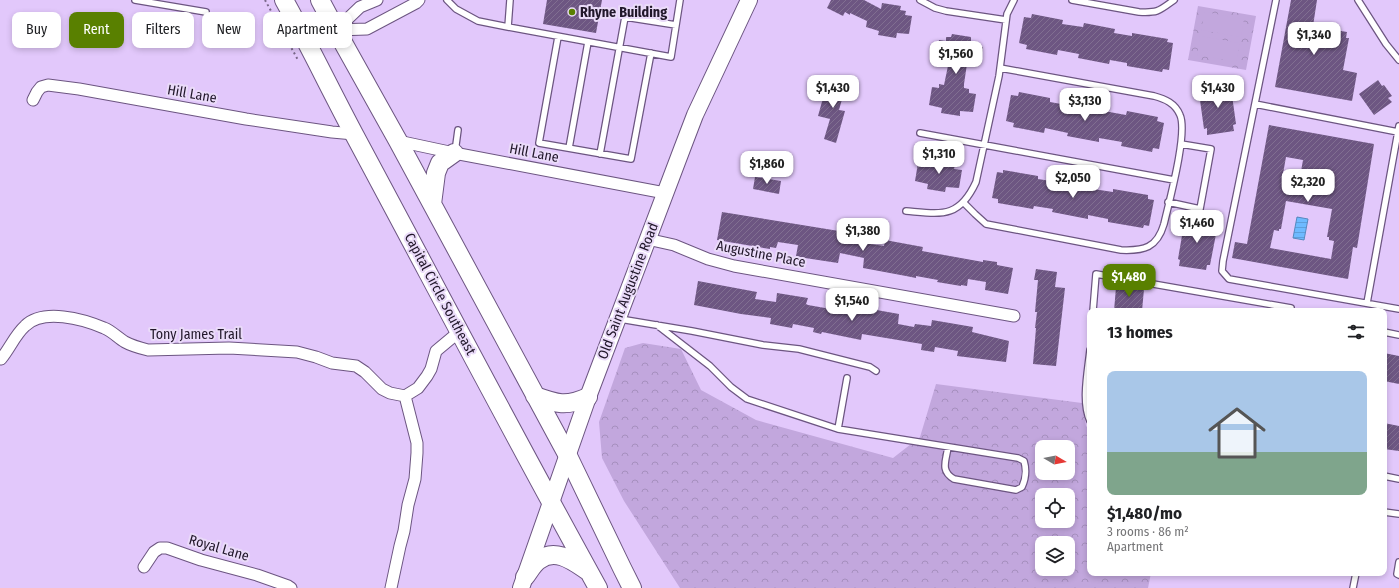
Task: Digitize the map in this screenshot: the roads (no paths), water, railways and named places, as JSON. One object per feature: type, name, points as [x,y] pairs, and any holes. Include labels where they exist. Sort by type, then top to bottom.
[{"type":"main road","name":"Capital Circle Southeast","points":[[284,0],[291,12]]},
{"type":"main road","points":[[320,0],[326,12]]},
{"type":"main road","name":"Capital Circle Southeast","points":[[311,48],[354,134],[598,588]]},
{"type":"main road","points":[[346,48],[568,456],[632,588]]},
{"type":"main road","points":[[432,204],[436,173],[440,163],[454,153]]},
{"type":"main road","points":[[535,396],[562,404],[575,403],[588,397]]},
{"type":"main road","points":[[523,583],[538,560],[552,555],[562,555],[588,571]]},
{"type":"street","points":[[352,15],[360,7],[377,0]]},
{"type":"street","points":[[352,29],[367,29],[416,4],[419,0]]},
{"type":"street","name":"Old Saint Augustine Road","points":[[523,583],[588,397],[695,115],[749,0]]},
{"type":"street","name":"Hill Lane","points":[[33,100],[41,87],[48,85],[79,89],[246,119],[354,134]]},
{"type":"street","name":"Hill Lane","points":[[398,141],[665,193]]},
{"type":"street","name":"Augustine Place","points":[[648,238],[674,245],[708,259],[734,266],[1014,316]]},
{"type":"street","name":"Tony James Trail","points":[[1,359],[25,326],[46,316],[56,316],[84,321],[104,328],[125,342],[138,348],[148,350],[250,349],[297,352],[332,363],[356,366],[365,372],[382,389],[405,396]]},
{"type":"street","points":[[391,588],[404,531],[408,505],[415,479],[416,466],[417,443],[405,396],[418,388],[427,376],[431,369],[436,352],[460,331]]},
{"type":"street","name":"Royal Lane","points":[[144,566],[154,552],[160,548],[167,548],[201,560],[257,574],[291,588]]},
{"type":"lane","points":[[135,0],[206,12]]},
{"type":"lane","points":[[446,0],[456,9],[478,21],[671,57],[680,0]]},
{"type":"lane","points":[[508,27],[510,0]]},
{"type":"lane","points":[[920,0],[935,8],[946,11],[1006,20]]},
{"type":"lane","points":[[906,211],[942,214],[955,209],[970,196],[976,182],[1000,68],[1007,14],[1014,0]]},
{"type":"lane","points":[[1072,0],[1139,12],[1159,12],[1174,0]]},
{"type":"lane","points":[[1276,0],[1222,270],[1229,279],[1399,309]]},
{"type":"lane","points":[[1358,0],[1386,44],[1399,60]]},
{"type":"lane","points":[[600,154],[624,17],[676,25]]},
{"type":"lane","points":[[558,37],[539,143],[600,154],[631,159],[651,53]]},
{"type":"lane","points":[[569,148],[588,42]]},
{"type":"lane","points":[[963,202],[986,224],[1121,250],[1145,248],[1154,244],[1160,235],[1174,180],[1183,130],[1181,116],[1174,105],[1167,100],[1154,96],[1000,68]]},
{"type":"lane","points":[[1255,104],[1398,129],[1367,303]]},
{"type":"lane","points":[[454,153],[458,130]]},
{"type":"lane","points":[[920,133],[1174,180]]},
{"type":"lane","points":[[1168,202],[1200,209],[1211,149],[1181,144]]},
{"type":"lane","points":[[1093,308],[1096,274],[1291,308]]},
{"type":"lane","points":[[618,319],[692,331],[763,345],[800,349],[870,367],[876,371]]},
{"type":"lane","points":[[657,326],[710,366],[747,399],[838,429],[1018,458],[1024,462],[1027,469],[1025,482],[1022,487],[1016,490],[954,479],[948,476],[944,468],[948,447]]},
{"type":"lane","points":[[1387,333],[1399,335]]},
{"type":"lane","points":[[838,429],[847,378]]},
{"type":"lane","points":[[1087,396],[1087,414]]},
{"type":"lane","points":[[1387,477],[1399,479]]},
{"type":"lane","points":[[1387,512],[1399,514]]},
{"type":"lane","points":[[1399,562],[1397,574],[1399,575]]},
{"type":"lane","points":[[1353,588],[1355,576]]},
{"type":"water","points":[[1297,217],[1308,219],[1304,240],[1293,238]]},
{"type":"place","name":"Rhyne Building","points":[[572,12]]}]
